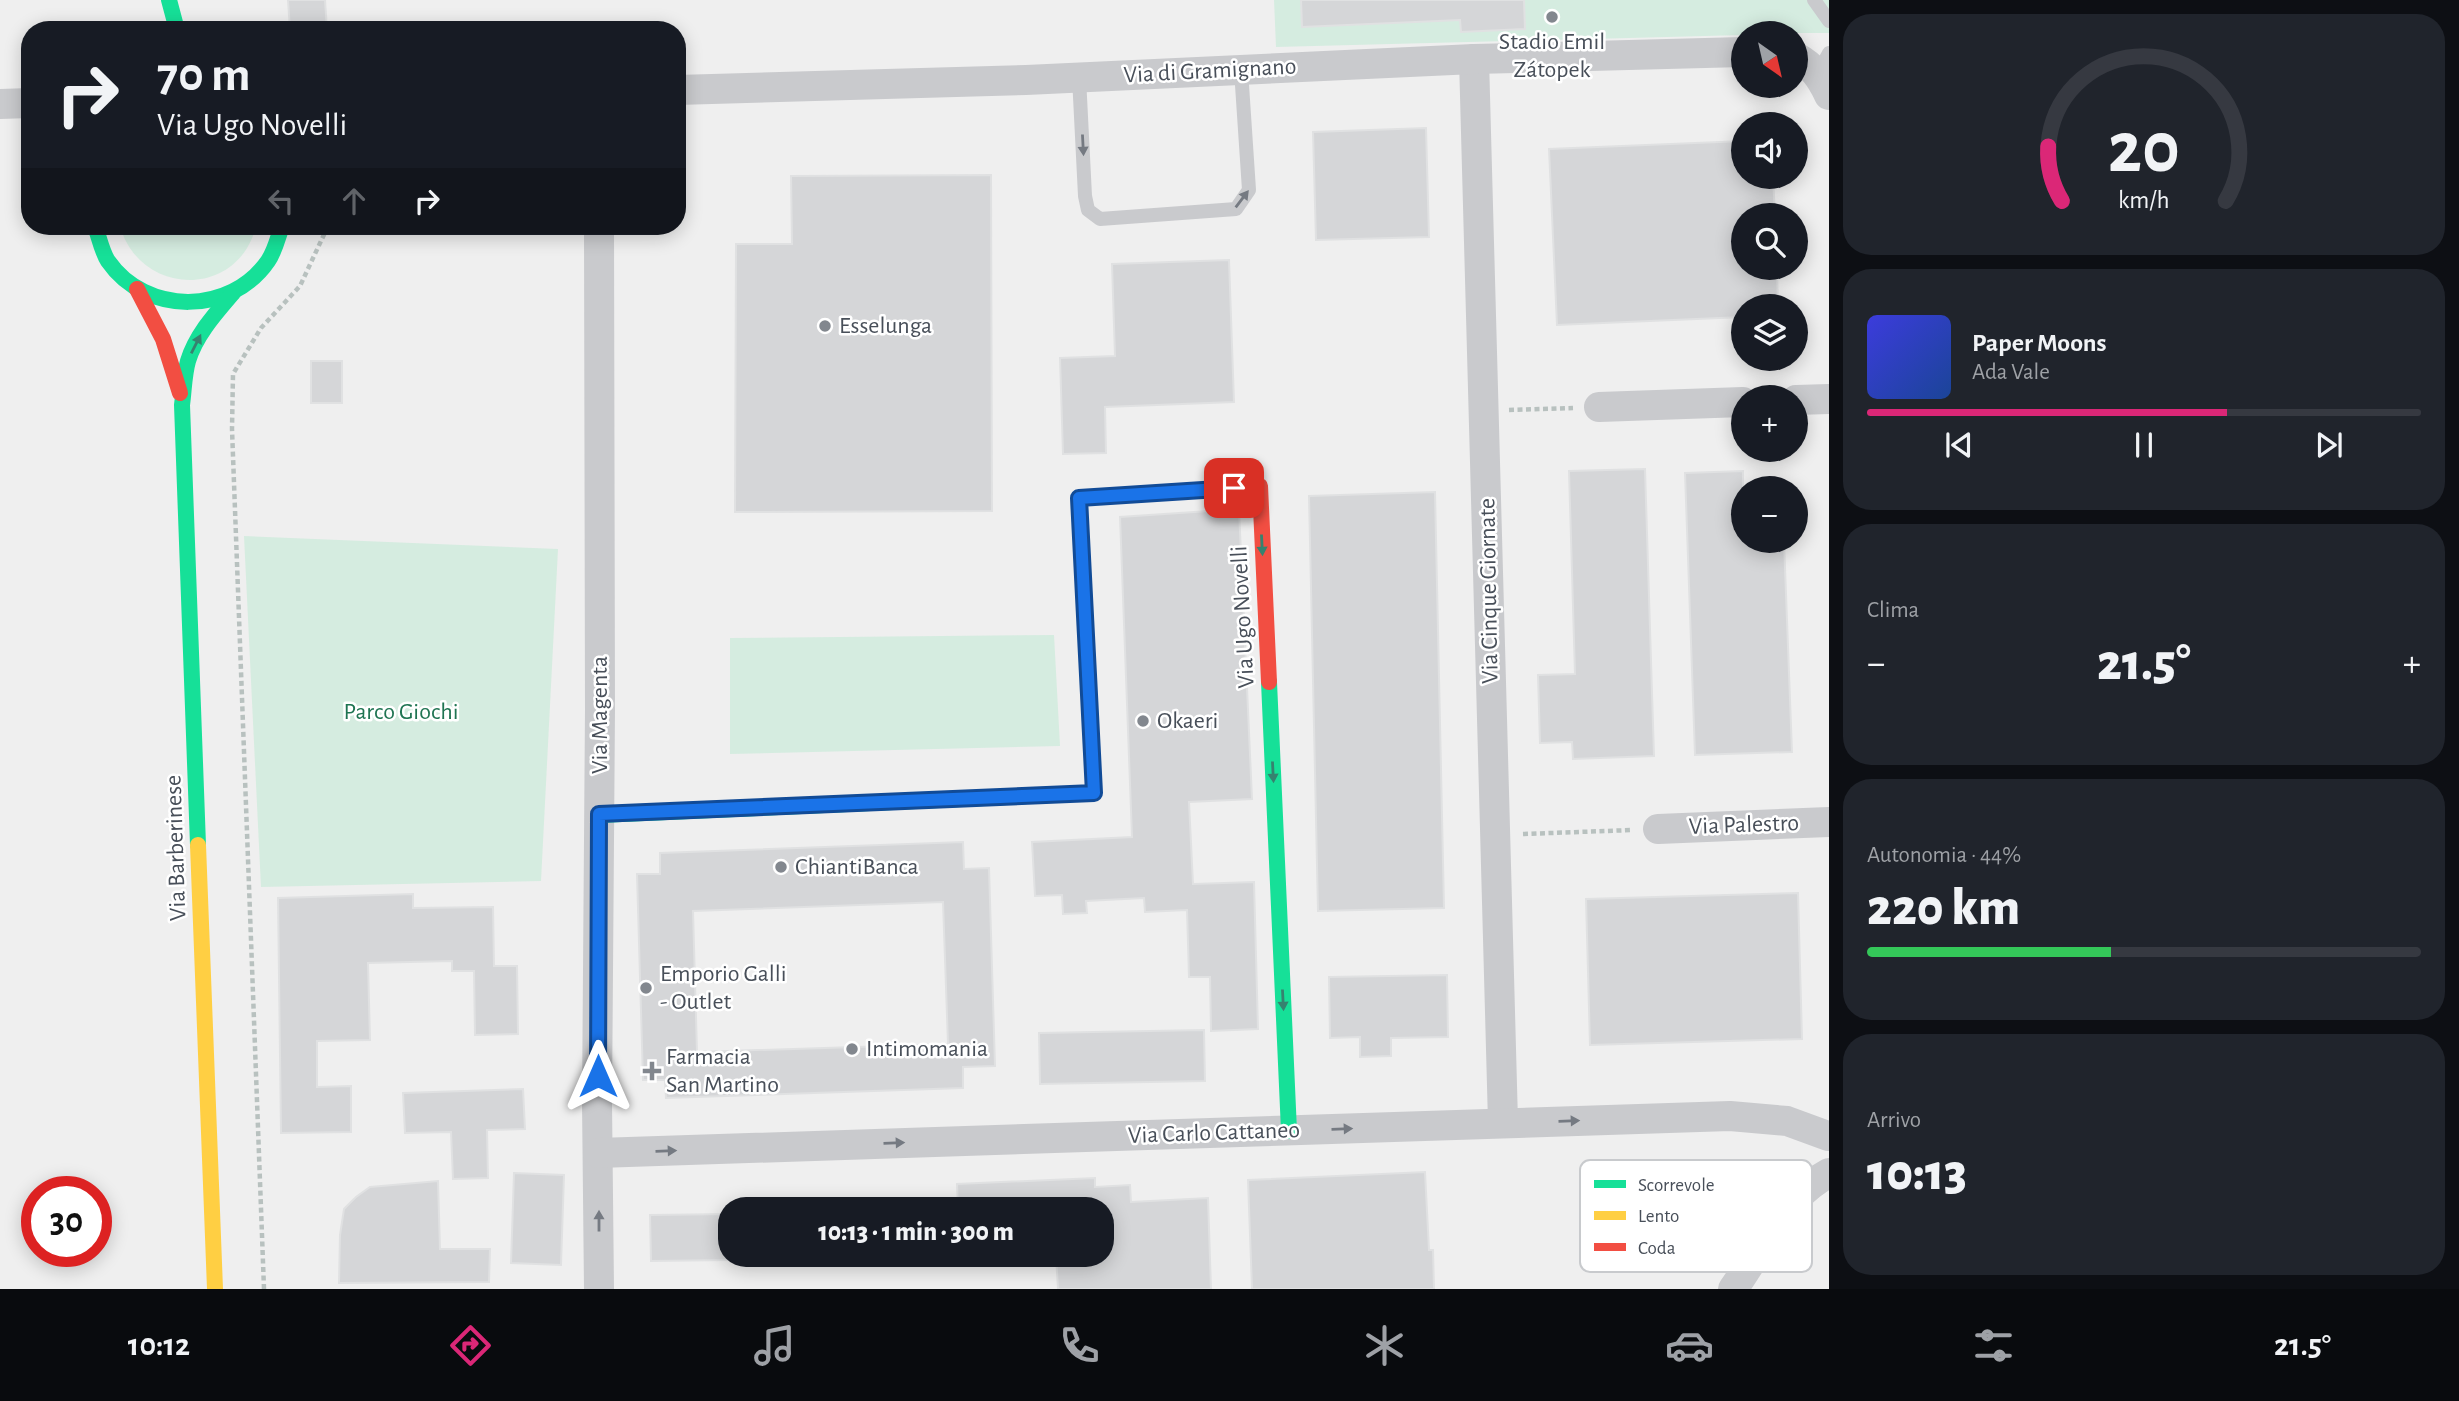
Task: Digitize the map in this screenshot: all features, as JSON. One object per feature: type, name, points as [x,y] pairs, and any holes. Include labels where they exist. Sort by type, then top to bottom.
[{"type":"street","points":[[161,21],[162,0]]},
{"type":"street","points":[[169,0],[175,21]]},
{"type":"street","name":"Via di Gramignano","points":[[686,90],[1079,77],[1474,59],[1731,52]]},
{"type":"street","name":"Via Cinque Giornate","points":[[1474,59],[1503,1122]]},
{"type":"street","points":[[0,104],[21,103]]},
{"type":"street","name":"Via Barberinese","points":[[97,235],[110,264],[137,289],[177,304],[206,302],[233,293],[246,285],[267,263],[279,235]]},
{"type":"street","name":"Via Magenta","points":[[599,235],[599,1289]]},
{"type":"street","name":"Via Barberinese","points":[[137,289],[166,346],[182,405]]},
{"type":"street","name":"Via Barberinese","points":[[215,1289],[182,405],[187,363],[195,343],[233,293]]},
{"type":"street","points":[[1808,400],[1829,399]]},
{"type":"street","points":[[1599,407],[1731,402]]},
{"type":"street","name":"Via Ugo Novelli","points":[[599,814],[1094,793],[1079,498],[1259,486],[1289,1130]]},
{"type":"street","name":"Via Palestro","points":[[1658,829],[1829,822]]},
{"type":"street","name":"Via Carlo Cattaneo","points":[[598,1153],[1730,1116],[1787,1121],[1828,1129]]},
{"type":"street","points":[[1812,1184],[1829,1173]]},
{"type":"street","points":[[1733,1289],[1744,1272]]},
{"type":"lane","points":[[1814,0],[1829,21]]},
{"type":"lane","points":[[1079,77],[1088,210],[1100,219],[1236,209],[1249,190],[1241,70]]},
{"type":"path","points":[[264,1289],[232,429],[233,374],[261,328],[300,286],[324,235]]},
{"type":"path","points":[[1485,411],[1599,407]]},
{"type":"path","points":[[1495,835],[1658,829]]},
{"type":"green space","name":"Stadio Emil Zátopek","points":[[1274,0],[1829,0],[1829,33],[1808,33],[1808,21],[1731,21],[1731,35],[1276,47]]},
{"type":"green space","points":[[124,235],[252,235],[246,250],[230,267],[210,277],[189,280],[167,276],[147,266],[131,249]]},
{"type":"green space","name":"Parco Giochi","points":[[244,536],[558,549],[541,881],[261,887]]},
{"type":"green space","points":[[1054,635],[1060,746],[730,754],[730,638]]},
{"type":"building","points":[[288,0],[325,0],[326,21],[289,21]]},
{"type":"building","points":[[1301,0],[1524,0],[1525,29],[1461,32],[1460,20],[1302,27]]},
{"type":"building","points":[[1426,128],[1429,237],[1316,240],[1313,132]]},
{"type":"building","points":[[1731,141],[1731,189],[1774,189],[1774,203],[1731,203],[1731,280],[1777,280],[1778,294],[1731,294],[1731,318],[1557,325],[1549,149]]},
{"type":"building","points":[[991,175],[992,511],[735,512],[736,244],[792,244],[791,176]]},
{"type":"building","points":[[1229,260],[1234,402],[1105,407],[1106,453],[1063,454],[1060,358],[1115,356],[1112,264]]},
{"type":"building","points":[[311,361],[342,361],[342,403],[311,403]]},
{"type":"building","points":[[1645,469],[1654,756],[1573,759],[1572,742],[1540,743],[1538,675],[1575,674],[1569,471]]},
{"type":"building","points":[[1743,471],[1743,476],[1731,476],[1731,553],[1784,553],[1792,752],[1695,755],[1685,473]]},
{"type":"building","points":[[1435,492],[1444,908],[1318,911],[1309,496]]},
{"type":"building","points":[[1239,509],[1252,799],[1189,802],[1193,884],[1254,882],[1258,1029],[1211,1031],[1210,977],[1189,977],[1187,910],[1145,912],[1144,898],[1086,901],[1087,913],[1063,914],[1062,895],[1035,896],[1032,842],[1132,837],[1120,517]]},
{"type":"building","points":[[963,842],[964,869],[989,868],[995,1066],[963,1067],[963,1088],[666,1098],[665,1080],[643,1080],[637,874],[660,874],[660,853]],"holes":[[[943,902],[948,1044],[697,1052],[693,911]]]},
{"type":"building","points":[[1798,893],[1802,1039],[1590,1045],[1586,899]]},
{"type":"building","points":[[413,894],[413,908],[493,907],[494,966],[517,966],[518,1034],[475,1035],[474,971],[452,971],[452,961],[368,963],[370,1040],[317,1041],[317,1087],[351,1086],[351,1132],[281,1133],[278,898]]},
{"type":"building","points":[[1447,975],[1448,1037],[1391,1038],[1391,1056],[1360,1057],[1360,1037],[1330,1038],[1329,977]]},
{"type":"building","points":[[1204,1030],[1205,1081],[1040,1084],[1039,1033]]},
{"type":"building","points":[[523,1089],[525,1129],[487,1130],[488,1178],[453,1179],[451,1132],[405,1133],[403,1093]]},
{"type":"building","points":[[1425,1172],[1434,1289],[1252,1289],[1248,1180]]},
{"type":"building","points":[[514,1173],[564,1175],[561,1265],[511,1263]]},
{"type":"building","points":[[1095,1178],[1095,1187],[1130,1185],[1131,1202],[1208,1198],[1211,1289],[1058,1289],[1057,1267],[1114,1267],[1114,1197],[958,1197],[957,1184]]},
{"type":"building","points":[[438,1181],[440,1249],[490,1249],[489,1282],[339,1283],[340,1235],[344,1209],[370,1187]]},
{"type":"building","points":[[718,1214],[718,1260],[651,1261],[650,1215]]},
{"type":"traffic: fast","points":[[169,0],[175,21]]},
{"type":"traffic: fast","points":[[98,235],[108,261],[124,279],[144,292],[188,302],[233,292],[252,279],[268,261],[279,235]]},
{"type":"traffic: fast","points":[[198,845],[182,405],[191,351],[207,325],[233,293]]},
{"type":"traffic: fast","points":[[599,815],[1094,793],[1083,572]]},
{"type":"traffic: fast","points":[[1269,682],[1289,1131]]},
{"type":"traffic: slow","points":[[198,845],[215,1289]]},
{"type":"traffic: jam","points":[[137,289],[163,339],[180,393]]},
{"type":"traffic: jam","points":[[1083,572],[1079,498],[1260,486],[1269,682]]},
{"type":"place","name":"Stadio Emil Zátopek","points":[[1552,17]]},
{"type":"place","name":"Esselunga","points":[[825,326]]},
{"type":"place","name":"Okaeri","points":[[1143,721]]},
{"type":"place","name":"ChiantiBanca","points":[[781,867]]},
{"type":"place","name":"Emporio Galli - Outlet","points":[[646,988]]},
{"type":"place","name":"Intimomania","points":[[852,1049]]},
{"type":"place","name":"Farmacia San Martino","points":[[652,1071]]},
{"type":"route","points":[[598,1076],[599,814],[1094,793],[1079,498],[1234,488]]}]
